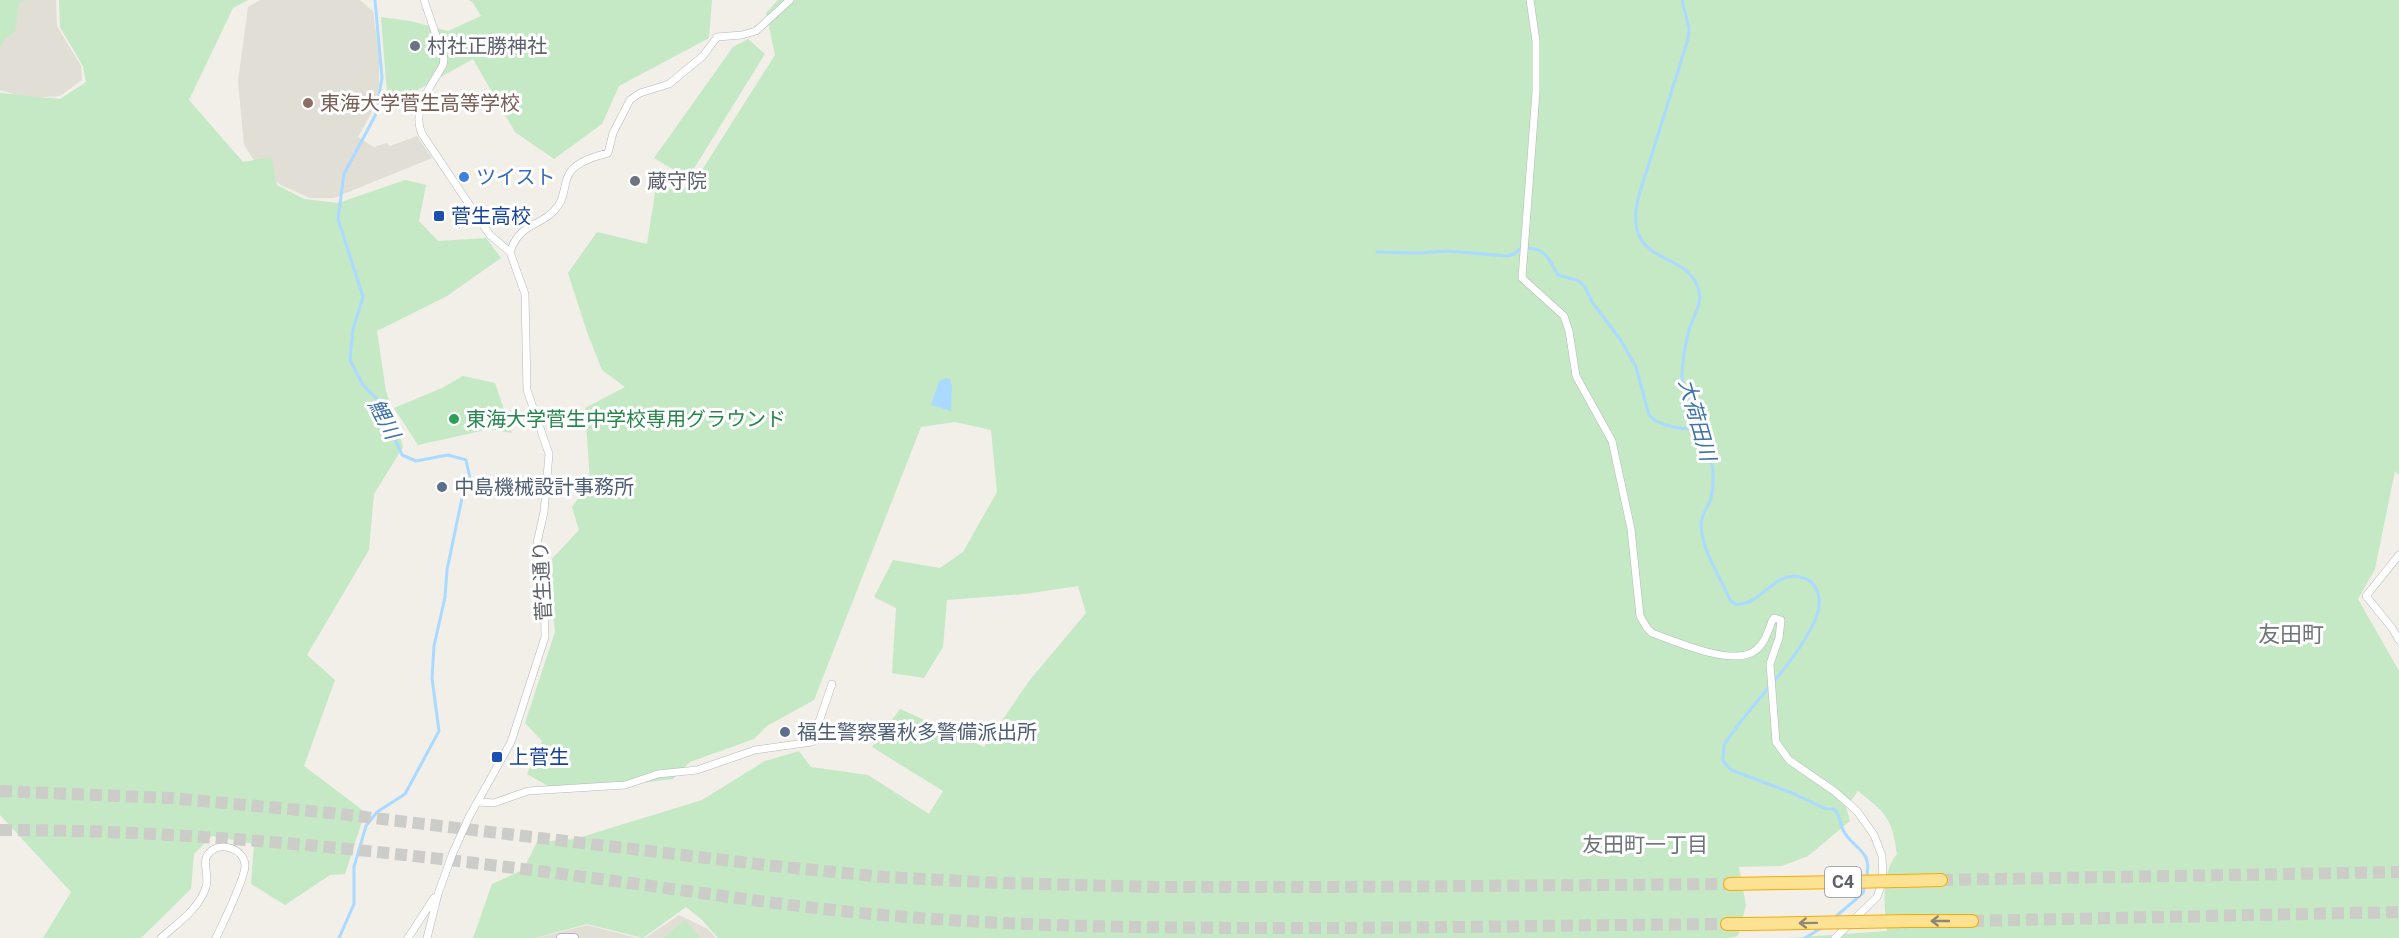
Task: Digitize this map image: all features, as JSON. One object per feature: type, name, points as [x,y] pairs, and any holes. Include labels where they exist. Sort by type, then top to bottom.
[{"type":"highway","name":"C4","points":[[1730,884],[1941,880]]},
{"type":"highway","name":"C4","points":[[1727,924],[1972,921]]},
{"type":"street","name":"菅生通り","points":[[424,0],[444,59],[443,65],[420,106],[417,123],[490,235],[510,252],[525,294],[527,390],[549,454],[544,512],[537,543],[544,582],[545,637],[511,742],[461,834],[438,894],[427,938]]},
{"type":"street","points":[[510,252],[522,230],[558,207],[570,171],[591,158],[608,153],[613,133],[630,100],[640,93],[669,84],[703,57],[717,38],[756,31],[790,0]]},
{"type":"street","points":[[1530,0],[1535,34],[1536,92],[1521,275],[1524,281],[1564,316],[1569,331],[1576,376],[1612,441],[1631,529],[1640,616],[1647,628],[1652,633],[1710,653],[1734,656],[1751,654],[1758,649],[1772,621],[1779,618],[1781,620],[1770,664],[1774,734],[1782,752],[1795,765],[1834,791],[1857,811],[1874,835],[1882,856],[1883,881],[1877,897],[1835,938]]},
{"type":"street","points":[[2399,555],[2366,596],[2396,627],[2399,640]]},
{"type":"street","points":[[478,802],[494,803],[528,791],[625,785],[658,774],[697,770],[762,748],[812,742],[832,684]]},
{"type":"street","points":[[161,938],[192,911],[200,900],[207,885],[205,859],[211,850],[220,846],[233,849],[242,856],[245,866],[233,901],[216,938]]},
{"type":"street","points":[[408,938],[438,894]]},
{"type":"street","points":[[561,938],[574,938]]},
{"type":"shaded area","points":[[0,0],[56,0],[57,26],[81,66],[82,80],[60,96],[27,98],[0,90]]},
{"type":"shaded area","name":"東海大学菅生高等学校","points":[[260,0],[360,0],[373,11],[379,55],[379,85],[373,110],[358,137],[374,147],[387,143],[390,146],[417,136],[432,158],[334,198],[310,198],[281,185],[258,166],[244,145],[238,81],[248,7]]},
{"type":"shaded area","points":[[679,915],[708,929],[716,938],[645,938]]},
{"type":"shaded area","points":[[587,925],[637,938],[537,938]]},
{"type":"green space","points":[[0,0],[27,0],[19,3],[15,32],[5,38],[0,47]]},
{"type":"green space","points":[[59,0],[248,0],[233,8],[189,100],[243,162],[271,157],[277,185],[304,199],[338,203],[405,180],[426,185],[419,221],[438,241],[486,238],[501,258],[447,296],[377,331],[386,391],[403,447],[374,494],[369,550],[307,655],[335,680],[304,766],[365,812],[345,874],[330,875],[285,905],[251,884],[254,844],[212,836],[194,854],[191,889],[141,938],[43,938],[71,892],[0,815],[0,93],[60,99],[86,82],[83,66],[60,27]]},
{"type":"green space","points":[[469,0],[712,0],[709,38],[619,86],[602,124],[554,159],[515,132],[473,59],[412,93],[387,93],[381,17],[410,21],[448,31],[481,16]]},
{"type":"green space","points":[[778,0],[2399,0],[2399,475],[2395,471],[2375,569],[2358,599],[2399,671],[2399,938],[1789,938],[1887,931],[1886,880],[1897,854],[1893,832],[1881,811],[1858,791],[1846,807],[1850,821],[1808,856],[1782,866],[1739,867],[1746,905],[1738,936],[1729,938],[718,938],[686,907],[643,938],[587,924],[535,938],[473,938],[492,884],[523,870],[537,842],[575,839],[702,800],[765,761],[799,751],[811,767],[868,775],[929,814],[943,791],[872,747],[900,709],[984,747],[1029,681],[1086,613],[1078,586],[1025,594],[947,600],[943,647],[924,678],[892,673],[896,608],[874,597],[893,560],[940,568],[963,552],[997,492],[991,430],[955,422],[921,427],[814,700],[767,726],[754,739],[690,762],[673,779],[560,793],[527,774],[542,741],[525,723],[555,632],[549,562],[579,530],[572,507],[590,482],[585,408],[625,387],[602,370],[568,273],[597,232],[647,244],[657,180],[677,193],[695,181],[775,55],[766,13]]},
{"type":"green space","points":[[748,39],[765,54],[688,178],[654,158],[733,47]]},
{"type":"green space","name":"東海大学菅生中学校専用グラウンド","points":[[463,376],[495,383],[512,433],[490,429],[418,445],[394,408],[442,388]]},
{"type":"green space","points":[[685,920],[701,938],[663,938]]},
{"type":"water","points":[[945,378],[950,379],[952,386],[951,411],[931,405],[939,381]]},
{"type":"waterway","name":"鯉川","points":[[339,938],[354,904],[354,867],[366,826],[377,812],[405,794],[439,731],[432,678],[434,646],[462,498],[470,478],[466,460],[448,455],[416,461],[402,455],[378,400],[363,385],[350,360],[353,329],[363,297],[338,219],[344,174],[375,116],[382,78],[375,0]]},
{"type":"waterway","name":"大荷田川","points":[[1682,0],[1689,28],[1688,39],[1639,195],[1636,219],[1639,235],[1647,247],[1683,269],[1693,278],[1700,296],[1699,305],[1690,327],[1682,376],[1686,395],[1706,439],[1712,466],[1712,492],[1701,523],[1704,543],[1730,600],[1735,604],[1752,600],[1782,579],[1790,577],[1800,577],[1812,582],[1819,599],[1816,618],[1797,652],[1724,745],[1723,761],[1731,770],[1792,793],[1826,809],[1834,809],[1847,837],[1865,856],[1868,869],[1866,879]]},
{"type":"waterway","points":[[1527,248],[1543,253],[1550,260],[1558,275],[1579,281],[1585,287],[1592,302],[1620,339],[1636,367],[1649,415],[1666,425],[1703,430]]},
{"type":"waterway","points":[[1377,252],[1447,251],[1508,256],[1520,249]]},
{"type":"waterway","name":"大荷田川","points":[[1833,919],[1863,893],[1865,885]]},
{"type":"waterway","name":"大荷田川","points":[[1805,938],[1823,927]]},
{"type":"tunnel","points":[[0,791],[170,798],[332,813],[774,866],[885,877],[1156,887],[1730,884]]},
{"type":"tunnel","points":[[0,830],[152,834],[380,852],[814,908],[985,922],[1241,928],[1727,924]]},
{"type":"tunnel","points":[[1941,880],[2399,872]]},
{"type":"tunnel","points":[[1972,921],[2399,912]]},
{"type":"place","name":"村社正勝神社","points":[[415,46]]},
{"type":"place","name":"東海大学菅生高等学校","points":[[308,103]]},
{"type":"place","name":"ツイスト","points":[[464,177]]},
{"type":"place","name":"蔵守院","points":[[635,181]]},
{"type":"place","name":"菅生高校","points":[[439,216]]},
{"type":"place","name":"東海大学菅生中学校専用グラウンド","points":[[454,419]]},
{"type":"place","name":"中島機械設計事務所","points":[[442,487]]},
{"type":"place","name":"福生警察署秋多警備派出所","points":[[785,732]]},
{"type":"place","name":"上菅生","points":[[497,757]]},
{"type":"district","name":"友田町","points":[[2291,634]]},
{"type":"district","name":"友田町一丁目","points":[[1645,845]]}]
